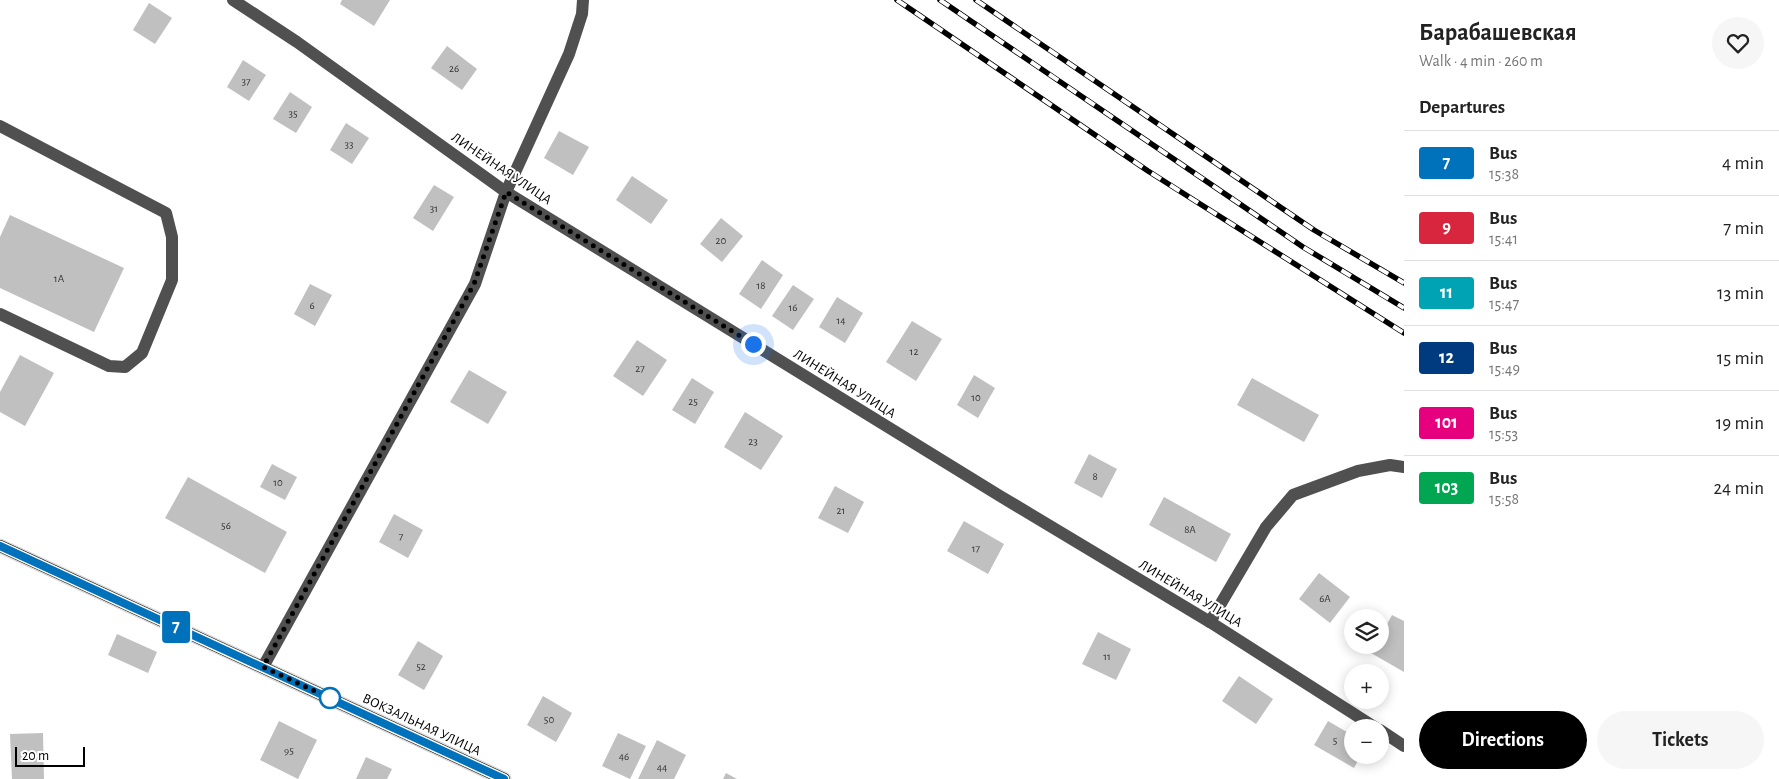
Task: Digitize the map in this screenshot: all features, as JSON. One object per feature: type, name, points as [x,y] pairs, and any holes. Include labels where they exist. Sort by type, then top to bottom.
[{"type":"main road","name":"ВОКЗАЛЬНАЯ УЛИЦА","points":[[0,546],[504,779]]},
{"type":"lane","name":"ЛИНЕЙНАЯ УЛИЦА","points":[[233,0],[297,42],[506,192],[1000,496],[1210,622],[1362,719]]},
{"type":"lane","points":[[263,667],[474,284],[506,192],[569,54],[582,14],[582,0]]},
{"type":"lane","points":[[0,126],[166,213],[172,237],[172,280],[142,353],[125,367],[109,366],[0,314]]},
{"type":"lane","points":[[1210,622],[1266,527],[1293,495],[1358,471],[1390,465],[1404,467]]},
{"type":"lane","points":[[1389,736],[1404,746]]},
{"type":"building","points":[[342,0],[390,0],[374,26],[340,4]]},
{"type":"building","points":[[149,3],[172,18],[155,44],[133,30]]},
{"type":"building","points":[[447,46],[477,69],[462,90],[431,68]]},
{"type":"building","points":[[243,60],[266,75],[249,101],[227,87]]},
{"type":"building","points":[[290,92],[312,107],[296,133],[273,119]]},
{"type":"building","points":[[346,123],[369,138],[352,164],[330,150]]},
{"type":"building","points":[[559,131],[589,147],[573,175],[544,158]]},
{"type":"building","points":[[632,176],[668,200],[651,224],[616,200]]},
{"type":"building","points":[[434,185],[454,197],[433,231],[413,218]]},
{"type":"building","points":[[10,215],[124,268],[94,332],[0,288],[0,237]]},
{"type":"building","points":[[721,218],[743,236],[722,262],[700,244]]},
{"type":"building","points":[[762,260],[783,275],[761,309],[739,294]]},
{"type":"building","points":[[310,284],[332,295],[315,326],[294,314]]},
{"type":"building","points":[[793,285],[814,299],[793,330],[772,316]]},
{"type":"building","points":[[837,297],[863,313],[845,343],[819,327]]},
{"type":"building","points":[[912,321],[942,339],[916,381],[886,362]]},
{"type":"building","points":[[637,340],[667,360],[643,396],[613,376]]},
{"type":"building","points":[[20,355],[54,373],[25,426],[0,412],[0,392]]},
{"type":"building","points":[[469,370],[507,392],[488,424],[450,402]]},
{"type":"building","points":[[974,375],[995,388],[978,418],[957,405]]},
{"type":"building","points":[[692,378],[714,392],[695,424],[672,410]]},
{"type":"building","points":[[1252,378],[1319,415],[1304,442],[1237,405]]},
{"type":"building","points":[[745,412],[783,436],[761,470],[724,447]]},
{"type":"building","points":[[1089,454],[1117,469],[1102,498],[1074,483]]},
{"type":"building","points":[[272,464],[297,477],[285,500],[260,487]]},
{"type":"building","points":[[188,477],[287,532],[265,573],[165,518]]},
{"type":"building","points":[[835,486],[864,502],[848,533],[818,518]]},
{"type":"building","points":[[1164,497],[1231,534],[1216,562],[1149,525]]},
{"type":"building","points":[[394,514],[423,530],[408,558],[379,542]]},
{"type":"building","points":[[964,521],[1004,544],[988,574],[947,551]]},
{"type":"building","points":[[1319,573],[1350,597],[1330,623],[1299,599]]},
{"type":"building","points":[[1392,615],[1404,621],[1404,672],[1373,654],[1389,654],[1389,620]]},
{"type":"building","points":[[1098,632],[1131,649],[1116,680],[1082,664]]},
{"type":"building","points":[[117,634],[157,652],[148,673],[108,655]]},
{"type":"building","points":[[418,641],[443,656],[424,690],[398,675]]},
{"type":"building","points":[[1239,676],[1273,699],[1256,724],[1222,701]]},
{"type":"building","points":[[543,696],[572,713],[556,742],[527,725]]},
{"type":"building","points":[[279,721],[317,740],[298,779],[260,760]]},
{"type":"building","points":[[1328,721],[1344,730],[1344,762],[1314,745]]},
{"type":"building","points":[[43,733],[44,779],[12,779],[10,734]]},
{"type":"building","points":[[618,733],[646,746],[630,779],[602,766]]},
{"type":"building","points":[[657,740],[686,755],[674,779],[638,779]]},
{"type":"building","points":[[366,757],[392,769],[387,779],[356,779]]},
{"type":"building","points":[[1347,764],[1356,764],[1354,768]]},
{"type":"building","points":[[726,773],[737,779],[723,779]]},
{"type":"railway","points":[[897,0],[1148,171],[1404,333]]},
{"type":"railway","points":[[940,0],[1303,247],[1404,308]]},
{"type":"railway","points":[[976,0],[1314,230],[1404,283]]},
{"type":"bus line","name":"7","points":[[0,546],[504,779]]},
{"type":"route","points":[[330,698],[263,667],[474,284],[492,237],[506,192],[753,344]]}]
